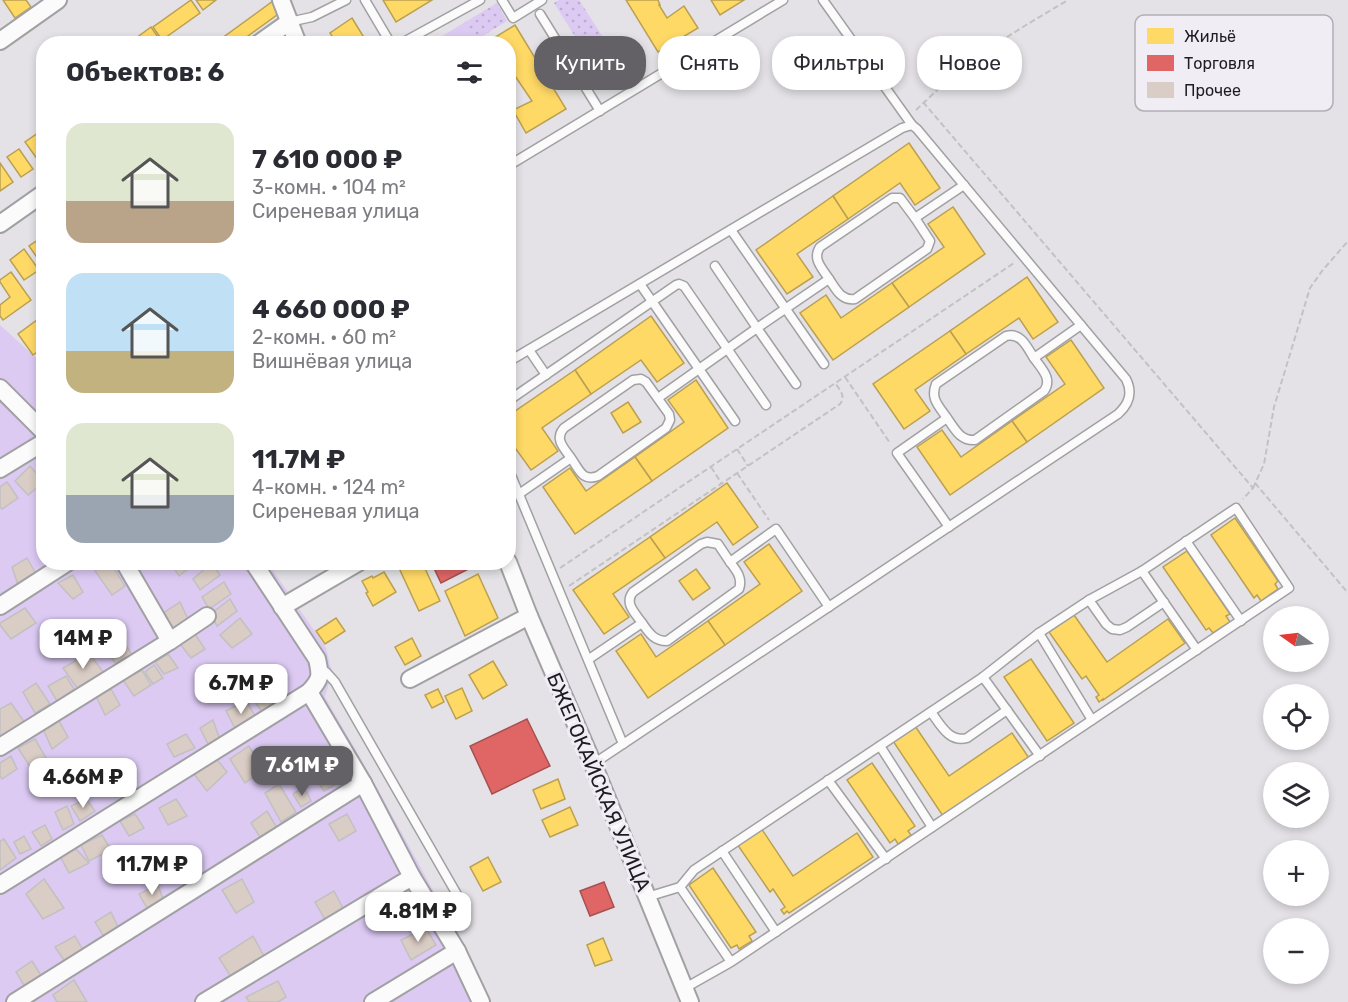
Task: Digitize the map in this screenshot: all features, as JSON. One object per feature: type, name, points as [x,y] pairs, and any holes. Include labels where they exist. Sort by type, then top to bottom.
[{"type":"street","points":[[0,41],[58,0]]},
{"type":"street","points":[[280,0],[295,36]]},
{"type":"street","points":[[269,36],[289,22]]},
{"type":"street","points":[[0,224],[36,199]]},
{"type":"street","points":[[0,388],[36,424]]},
{"type":"street","points":[[0,470],[36,447]]},
{"type":"street","points":[[0,606],[56,570]]},
{"type":"street","points":[[129,570],[170,641]]},
{"type":"street","points":[[0,885],[309,692],[317,684],[320,675],[317,659],[258,570]]},
{"type":"street","points":[[282,607],[345,570]]},
{"type":"street","name":"БЖЕГОКАЙСКАЯ УЛИЦА","points":[[511,570],[687,995]]},
{"type":"street","points":[[0,747],[207,616]]},
{"type":"street","points":[[410,679],[529,616]]},
{"type":"street","points":[[309,692],[358,786],[457,951],[481,1002]]},
{"type":"street","points":[[15,1002],[358,786]]},
{"type":"street","points":[[204,1002],[412,877]]},
{"type":"street","points":[[373,1002],[457,951]]},
{"type":"lane","points":[[289,22],[312,17],[346,0]]},
{"type":"lane","points":[[365,0],[386,36]]},
{"type":"lane","points":[[415,36],[480,0]]},
{"type":"lane","points":[[502,0],[513,18],[542,0]]},
{"type":"lane","points":[[516,161],[783,0]]},
{"type":"lane","points":[[593,764],[1118,414],[1126,407],[1129,399],[1130,391],[1126,379],[912,125],[823,0]]},
{"type":"lane","points":[[540,14],[600,111]]},
{"type":"lane","points":[[516,358],[902,128],[912,125]]},
{"type":"lane","points":[[915,218],[964,184]]},
{"type":"lane","points":[[892,198],[900,198],[915,218],[930,241],[927,249],[855,298],[850,300],[841,296],[817,262],[817,252],[820,248],[892,198]]},
{"type":"lane","points":[[731,230],[824,364]]},
{"type":"lane","points":[[715,266],[796,384]]},
{"type":"lane","points":[[658,398],[829,279]]},
{"type":"lane","points":[[640,284],[735,421]]},
{"type":"lane","points":[[516,396],[676,285],[684,286],[766,405]]},
{"type":"lane","points":[[1034,358],[1081,325]]},
{"type":"lane","points":[[1011,334],[1021,339],[1046,375],[1048,382],[1044,391],[975,440],[960,436],[947,418],[934,399],[936,384],[1006,336],[1011,334]]},
{"type":"lane","points":[[529,350],[546,375]]},
{"type":"lane","points":[[641,379],[646,382],[669,414],[669,424],[666,428],[598,476],[587,477],[571,458],[560,442],[560,432],[633,380],[641,379]]},
{"type":"lane","points":[[947,418],[897,453],[949,527]]},
{"type":"lane","points":[[519,494],[571,458]]},
{"type":"lane","points":[[516,487],[623,744]]},
{"type":"lane","points":[[646,897],[680,887],[694,870],[983,677],[1039,633],[1089,600],[1142,571],[1236,508],[1289,588],[730,962],[687,995]]},
{"type":"lane","points":[[730,562],[776,529],[830,606]]},
{"type":"lane","points":[[1186,541],[1241,621]]},
{"type":"lane","points":[[712,542],[718,544],[739,574],[741,583],[739,589],[667,641],[656,639],[642,623],[628,601],[633,592],[701,544],[712,542]]},
{"type":"lane","points":[[1142,571],[1197,650]]},
{"type":"lane","points":[[1089,600],[1106,624],[1112,629],[1120,630],[1164,602]]},
{"type":"lane","points":[[589,659],[642,623]]},
{"type":"lane","points":[[1039,633],[1092,720]]},
{"type":"lane","points":[[319,668],[335,682],[459,898]]},
{"type":"lane","points":[[983,677],[1040,756]]},
{"type":"lane","points":[[931,712],[946,733],[961,739],[967,738],[1007,710]]},
{"type":"lane","points":[[880,746],[932,827]]},
{"type":"lane","points":[[828,780],[886,859]]},
{"type":"lane","points":[[722,851],[776,932]]},
{"type":"lane","points":[[680,887],[730,962]]},
{"type":"path","points":[[912,125],[911,114],[966,63],[1068,0]]},
{"type":"path","points":[[923,102],[1253,488]]},
{"type":"path","points":[[1236,508],[1253,488],[1264,464],[1274,407],[1310,288],[1348,241]]},
{"type":"path","points":[[553,573],[1024,256]]},
{"type":"path","points":[[845,377],[897,453]]},
{"type":"path","points":[[561,592],[840,404],[843,395],[835,383]]},
{"type":"path","points":[[737,449],[748,466]]},
{"type":"path","points":[[711,467],[722,484]]},
{"type":"path","points":[[737,473],[776,529]]},
{"type":"path","points":[[1255,483],[1348,593]]},
{"type":"shaded area","points":[[559,0],[579,0],[602,36],[575,36],[554,3]]},
{"type":"shaded area","points":[[497,3],[507,21],[483,36],[469,36],[462,24]]},
{"type":"shaded area","points":[[462,24],[469,36],[442,36]]},
{"type":"shaded area","points":[[0,325],[36,358],[36,570],[273,570],[326,648],[332,672],[325,697],[466,950],[491,1002],[0,1002]]},
{"type":"building: Жильё","points":[[3,0],[26,0],[31,7],[15,18]]},
{"type":"building: Жильё","points":[[191,0],[200,13],[168,36],[159,36],[153,27]]},
{"type":"building: Жильё","points":[[196,0],[216,0],[203,10]]},
{"type":"building: Жильё","points":[[383,0],[432,0],[396,22]]},
{"type":"building: Жильё","points":[[626,0],[658,0],[667,18],[684,6],[698,28],[685,36],[658,36],[658,52]]},
{"type":"building: Жильё","points":[[711,0],[744,0],[720,15]]},
{"type":"building: Жильё","points":[[273,1],[281,12],[248,36],[225,36]]},
{"type":"building: Жильё","points":[[352,18],[363,36],[332,36],[330,33]]},
{"type":"building: Жильё","points":[[515,25],[534,56],[534,90],[554,90],[566,109],[526,133],[516,115],[516,109],[532,101],[516,77],[516,36],[497,36]]},
{"type":"building: Жильё","points":[[151,27],[157,36],[139,36]]},
{"type":"building: Жильё","points":[[36,134],[36,157],[25,142]]},
{"type":"building: Жильё","points":[[909,143],[940,188],[915,205],[900,183],[848,219],[833,196]]},
{"type":"building: Жильё","points":[[19,149],[33,169],[21,177],[7,157]]},
{"type":"building: Жильё","points":[[0,163],[13,182],[0,191]]},
{"type":"building: Жильё","points":[[833,196],[848,219],[797,254],[813,277],[787,294],[756,250]]},
{"type":"building: Жильё","points":[[953,207],[985,254],[909,307],[892,283],[944,247],[928,224]]},
{"type":"building: Жильё","points":[[36,241],[36,256],[29,246]]},
{"type":"building: Жильё","points":[[24,249],[36,266],[36,272],[24,280],[10,260]]},
{"type":"building: Жильё","points":[[11,272],[31,300],[3,320],[0,316],[0,305],[10,297],[0,280]]},
{"type":"building: Жильё","points":[[1027,277],[1058,322],[1033,339],[1019,318],[966,354],[950,331]]},
{"type":"building: Жильё","points":[[892,283],[909,307],[833,360],[800,313],[826,295],[841,318]]},
{"type":"building: Жильё","points":[[651,316],[684,363],[657,382],[641,360],[591,394],[575,370]]},
{"type":"building: Жильё","points":[[36,321],[36,353],[33,355],[18,334]]},
{"type":"building: Жильё","points":[[950,331],[966,354],[915,390],[930,411],[904,429],[873,384]]},
{"type":"building: Жильё","points":[[1071,340],[1104,388],[1027,442],[1012,421],[1065,384],[1046,357]]},
{"type":"building: Жильё","points":[[575,370],[591,394],[542,428],[558,451],[531,470],[516,449],[516,411]]},
{"type":"building: Жильё","points":[[696,380],[728,428],[652,481],[635,457],[684,422],[668,400]]},
{"type":"building: Жильё","points":[[628,402],[641,422],[623,433],[611,413]]},
{"type":"building: Жильё","points":[[1012,421],[1027,442],[950,495],[917,447],[942,430],[961,457]]},
{"type":"building: Жильё","points":[[635,457],[652,481],[575,534],[543,487],[570,468],[586,491]]},
{"type":"building: Жильё","points":[[727,483],[758,527],[733,545],[717,522],[665,558],[650,537]]},
{"type":"building: Жильё","points":[[1235,518],[1278,581],[1275,584],[1278,589],[1261,601],[1257,595],[1254,598],[1211,535]]},
{"type":"building: Жильё","points":[[650,537],[665,558],[613,594],[629,617],[604,634],[573,590]]},
{"type":"building: Жильё","points":[[769,544],[802,591],[725,645],[708,621],[760,584],[744,562]]},
{"type":"building: Жильё","points":[[1187,551],[1230,614],[1226,616],[1230,622],[1213,633],[1209,628],[1206,630],[1163,567]]},
{"type":"building: Жильё","points":[[696,569],[710,588],[693,600],[679,581]]},
{"type":"building: Жильё","points":[[400,570],[426,570],[440,601],[419,611]]},
{"type":"building: Жильё","points":[[384,572],[396,592],[373,606],[362,581]]},
{"type":"building: Жильё","points":[[478,574],[498,618],[465,636],[445,591]]},
{"type":"building: Жильё","points":[[1074,615],[1107,662],[1168,619],[1185,643],[1099,702],[1096,697],[1099,695],[1086,676],[1082,679],[1049,632]]},
{"type":"building: Жильё","points":[[336,618],[345,631],[325,644],[316,631]]},
{"type":"building: Жильё","points":[[708,621],[725,645],[648,698],[616,651],[641,634],[656,657]]},
{"type":"building: Жильё","points":[[412,638],[421,656],[405,665],[395,647]]},
{"type":"building: Жильё","points":[[1031,659],[1074,723],[1047,741],[1004,677]]},
{"type":"building: Жильё","points":[[493,661],[507,685],[483,699],[469,675]]},
{"type":"building: Жильё","points":[[462,688],[472,711],[456,719],[445,696]]},
{"type":"building: Жильё","points":[[438,689],[444,702],[432,708],[425,695]]},
{"type":"building: Жильё","points":[[915,726],[949,776],[1012,733],[1029,758],[943,816],[893,741]]},
{"type":"building: Жильё","points":[[872,763],[915,826],[908,831],[911,835],[898,844],[895,839],[890,843],[847,780]]},
{"type":"building: Жильё","points":[[558,779],[565,799],[541,809],[533,790]]},
{"type":"building: Жильё","points":[[570,807],[578,825],[550,837],[542,820]]},
{"type":"building: Жильё","points":[[761,828],[793,876],[857,833],[873,857],[789,913],[787,911],[784,914],[781,910],[785,907],[773,889],[770,892],[737,844]]},
{"type":"building: Жильё","points":[[488,857],[501,882],[483,891],[470,867]]},
{"type":"building: Жильё","points":[[713,868],[756,932],[749,936],[752,941],[739,949],[737,945],[731,948],[689,885]]},
{"type":"building: Жильё","points":[[603,938],[612,960],[595,966],[587,945]]},
{"type":"building: Торговля","points":[[435,570],[466,570],[441,583]]},
{"type":"building: Торговля","points":[[527,719],[550,766],[492,794],[470,746]]},
{"type":"building: Торговля","points":[[604,882],[614,907],[590,916],[580,891]]},
{"type":"building: Прочее","points":[[30,466],[36,473],[36,488],[28,495],[15,481]]},
{"type":"building: Прочее","points":[[7,482],[18,498],[2,509],[0,507],[0,487]]},
{"type":"building: Прочее","points":[[27,558],[36,574],[18,585],[12,567]]},
{"type":"building: Прочее","points":[[115,570],[125,586],[112,595],[95,571]]},
{"type":"building: Прочее","points":[[175,570],[186,570],[179,576]]},
{"type":"building: Прочее","points":[[204,570],[217,570],[220,575],[200,590],[193,579]]},
{"type":"building: Прочее","points":[[73,575],[83,592],[73,599],[58,583]]},
{"type":"building: Прочее","points":[[224,582],[231,594],[209,609],[202,597]]},
{"type":"building: Прочее","points":[[230,599],[237,611],[217,626],[211,614]]},
{"type":"building: Прочее","points":[[180,602],[188,619],[171,630],[163,613]]},
{"type":"building: Прочее","points":[[25,608],[36,623],[11,639],[0,623]]},
{"type":"building: Прочее","points":[[240,618],[252,634],[232,648],[220,635]]},
{"type":"building: Прочее","points":[[195,634],[205,649],[191,658],[180,644]]},
{"type":"building: Прочее","points":[[123,640],[132,655],[115,663],[105,648]]},
{"type":"building: Прочее","points":[[89,653],[103,672],[77,688],[63,668]]},
{"type":"building: Прочее","points":[[168,654],[178,668],[164,674],[155,662]]},
{"type":"building: Прочее","points":[[154,665],[163,678],[153,684],[145,672]]},
{"type":"building: Прочее","points":[[142,670],[151,685],[134,696],[123,680]]},
{"type":"building: Прочее","points":[[66,676],[74,689],[57,701],[48,686]]},
{"type":"building: Прочее","points":[[272,680],[285,699],[262,712],[249,693]]},
{"type":"building: Прочее","points":[[36,683],[50,704],[35,713],[23,692]]},
{"type":"building: Прочее","points":[[111,689],[120,705],[105,715],[96,696]]},
{"type":"building: Прочее","points":[[246,700],[256,718],[237,732],[226,711]]},
{"type":"building: Прочее","points":[[11,703],[25,723],[0,736],[0,709]]},
{"type":"building: Прочее","points":[[213,720],[220,740],[209,746],[200,728]]},
{"type":"building: Прочее","points":[[59,721],[68,737],[52,749],[44,731]]},
{"type":"building: Прочее","points":[[186,734],[195,748],[174,757],[167,744]]},
{"type":"building: Прочее","points":[[35,739],[46,758],[31,768],[18,748]]},
{"type":"building: Прочее","points":[[249,746],[262,770],[245,783],[230,759]]},
{"type":"building: Прочее","points":[[11,756],[17,769],[2,779],[0,763]]},
{"type":"building: Прочее","points":[[215,757],[227,772],[207,791],[194,774]]},
{"type":"building: Прочее","points":[[329,766],[338,783],[324,791],[314,776]]},
{"type":"building: Прочее","points":[[125,774],[133,787],[115,797],[108,784]]},
{"type":"building: Прочее","points":[[279,784],[296,812],[281,822],[265,793]]},
{"type":"building: Прочее","points":[[304,787],[311,801],[301,807],[293,794]]},
{"type":"building: Прочее","points":[[86,799],[95,811],[80,821],[71,806]]},
{"type":"building: Прочее","points":[[176,799],[187,816],[168,825],[159,808]]},
{"type":"building: Прочее","points":[[67,806],[74,824],[63,830],[55,812]]},
{"type":"building: Прочее","points":[[267,811],[277,828],[260,837],[251,823]]},
{"type":"building: Прочее","points":[[135,814],[144,828],[129,836],[120,821]]},
{"type":"building: Прочее","points":[[347,814],[356,831],[339,841],[329,824]]},
{"type":"building: Прочее","points":[[45,825],[52,839],[41,846],[32,832]]},
{"type":"building: Прочее","points":[[102,835],[111,850],[89,861],[81,845]]},
{"type":"building: Прочее","points":[[24,836],[31,849],[20,854],[14,842]]},
{"type":"building: Прочее","points":[[4,839],[16,858],[0,870],[0,841]]},
{"type":"building: Прочее","points":[[76,849],[89,863],[69,873],[60,856]]},
{"type":"building: Прочее","points":[[44,879],[64,908],[43,919],[26,894]]},
{"type":"building: Прочее","points":[[242,879],[254,902],[236,913],[222,890]]},
{"type":"building: Прочее","points":[[158,885],[163,899],[147,908],[139,894]]},
{"type":"building: Прочее","points":[[334,891],[345,912],[327,923],[315,902]]},
{"type":"building: Прочее","points":[[111,912],[118,927],[104,937],[95,922]]},
{"type":"building: Прочее","points":[[426,928],[436,945],[411,960],[401,940]]},
{"type":"building: Прочее","points":[[75,936],[84,952],[66,963],[55,947]]},
{"type":"building: Прочее","points":[[253,936],[265,958],[233,980],[219,958]]},
{"type":"building: Прочее","points":[[32,961],[42,977],[25,987],[16,972]]},
{"type":"building: Прочее","points":[[74,980],[87,1002],[57,1002],[53,995]]},
{"type":"building: Прочее","points":[[278,981],[286,997],[278,1002],[249,1002],[246,997]]}]
